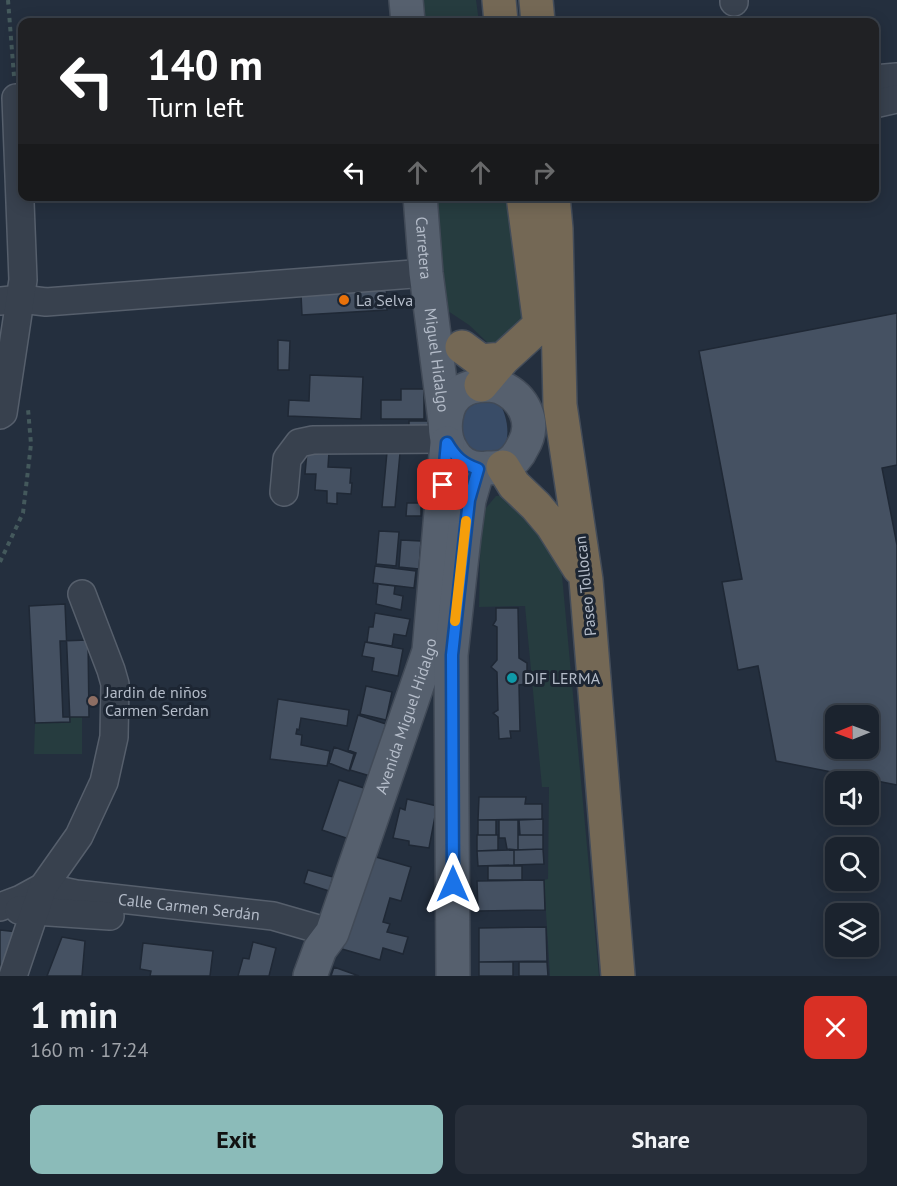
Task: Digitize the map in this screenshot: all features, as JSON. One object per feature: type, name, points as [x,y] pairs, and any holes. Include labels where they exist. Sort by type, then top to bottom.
[{"type":"highway","points":[[499,0],[501,18]]},
{"type":"highway","points":[[536,0],[538,18]]},
{"type":"highway","points":[[481,385],[503,359],[540,325],[524,201]]},
{"type":"highway","name":"Paseo Tollocan","points":[[553,201],[560,405],[586,580],[618,976]]},
{"type":"highway","points":[[462,347],[481,361],[503,359]]},
{"type":"highway","points":[[491,468],[514,485],[536,506],[552,525],[586,580]]},
{"type":"main road","points":[[406,0],[408,18]]},
{"type":"main road","name":"Carretera","points":[[420,201],[428,286]]},
{"type":"main road","points":[[428,286],[444,326],[462,347],[481,385]]},
{"type":"main road","name":"Miguel Hidalgo","points":[[428,286],[446,434]]},
{"type":"main road","points":[[481,385],[498,387],[513,394],[527,416],[526,442],[518,457],[491,468],[464,464],[454,455],[446,434],[451,404],[462,390],[481,385]]},
{"type":"main road","name":"Avenida Miguel Hidalgo","points":[[321,953],[440,653],[446,434]]},
{"type":"main road","points":[[453,976],[440,653],[469,500],[491,468]]},
{"type":"street","points":[[879,79],[897,77]]},
{"type":"street","points":[[16,98],[18,150]]},
{"type":"street","points":[[879,103],[897,99]]},
{"type":"street","points":[[0,415],[3,413],[11,300],[23,280],[20,201]]},
{"type":"street","points":[[11,300],[46,302],[428,286]]},
{"type":"street","points":[[540,325],[560,405]]},
{"type":"street","points":[[285,492],[287,459],[299,443],[313,440],[446,434]]},
{"type":"street","points":[[12,976],[39,899],[80,836],[104,782],[114,736],[115,684],[82,594]]},
{"type":"street","name":"Calle Carmen Serdán","points":[[0,908],[39,899],[95,915],[272,925],[321,953]]},
{"type":"path","points":[[8,0],[16,98]]},
{"type":"path","points":[[0,562],[23,513],[31,444],[28,399]]},
{"type":"green space","points":[[407,0],[476,0],[478,18],[408,18]]},
{"type":"green space","points":[[421,201],[515,201],[531,308],[504,349],[488,343],[469,325],[430,299]]},
{"type":"green space","points":[[516,494],[559,543],[599,976],[550,976],[544,880],[548,879],[549,787],[542,787],[525,606],[479,607],[481,514],[496,496]]},
{"type":"green space","points":[[69,717],[82,717],[82,754],[34,754],[35,723],[70,722]]},
{"type":"water","points":[[468,397],[498,400],[502,407],[507,422],[507,437],[498,459],[456,445],[455,437]]},
{"type":"building","name":"La Selva","points":[[386,280],[387,310],[302,315],[301,294]]},
{"type":"building","points":[[897,313],[897,465],[882,468],[897,545],[897,785],[879,781],[879,771],[826,771],[776,761],[758,666],[738,670],[722,582],[742,579],[699,351]]},
{"type":"building","points":[[278,340],[290,341],[289,370],[278,370]]},
{"type":"building","points":[[310,375],[363,377],[361,419],[288,416],[289,400],[309,401]]},
{"type":"building","points":[[401,389],[424,389],[424,419],[381,419],[381,400],[401,400]]},
{"type":"building","points":[[409,421],[428,421],[428,438],[409,438]]},
{"type":"building","points":[[307,451],[329,452],[328,467],[351,468],[351,494],[337,493],[337,504],[327,503],[327,491],[315,490],[316,474],[305,474]]},
{"type":"building","points":[[387,452],[400,453],[395,507],[382,507]]},
{"type":"building","points":[[407,503],[421,503],[421,516],[406,516]]},
{"type":"building","points":[[379,531],[399,532],[396,566],[376,564]]},
{"type":"building","points":[[401,540],[421,541],[419,569],[399,567]]},
{"type":"building","points":[[375,566],[416,571],[414,588],[373,583]]},
{"type":"building","points":[[378,584],[395,586],[394,594],[403,596],[401,610],[376,604]]},
{"type":"building","points":[[65,604],[70,722],[35,723],[29,606]]},
{"type":"building","name":"DIF LERMA","points":[[496,608],[518,608],[519,658],[527,663],[527,684],[519,685],[520,731],[510,731],[511,738],[499,739],[498,717],[493,713],[498,710],[497,672],[491,667],[497,660],[497,627],[493,625],[496,620]]},
{"type":"building","points":[[375,613],[410,619],[406,636],[394,634],[392,646],[367,642],[369,627],[373,627]]},
{"type":"building","points":[[88,640],[89,717],[63,717],[60,641]]},
{"type":"building","points":[[365,642],[403,649],[398,676],[372,671],[374,658],[362,656]]},
{"type":"building","points":[[366,686],[392,692],[386,720],[360,714]]},
{"type":"building","points":[[278,699],[349,710],[347,726],[301,718],[296,734],[302,735],[301,745],[330,751],[327,766],[270,759]]},
{"type":"building","points":[[358,715],[386,724],[370,776],[350,770],[356,753],[348,750]]},
{"type":"building","points":[[334,747],[354,754],[349,771],[329,763]]},
{"type":"building","points":[[339,780],[367,789],[349,839],[322,830]]},
{"type":"building","points":[[479,797],[526,797],[525,804],[542,804],[542,819],[478,820]]},
{"type":"building","points":[[407,799],[437,806],[429,848],[409,845],[409,841],[393,838],[400,808],[405,810]]},
{"type":"building","points":[[543,819],[543,835],[520,835],[519,820]]},
{"type":"building","points":[[478,820],[496,820],[496,835],[478,835]]},
{"type":"building","points":[[499,820],[518,820],[518,850],[507,849],[505,838],[499,838]]},
{"type":"building","points":[[477,835],[498,835],[498,850],[477,851]]},
{"type":"building","points":[[518,835],[543,835],[543,849],[518,850]]},
{"type":"building","points":[[543,849],[544,864],[514,865],[514,850]]},
{"type":"building","points":[[514,850],[514,865],[478,866],[477,851]]},
{"type":"building","points":[[369,855],[411,867],[401,901],[390,898],[383,922],[390,924],[387,932],[408,937],[403,954],[383,948],[380,960],[342,949]]},
{"type":"building","points":[[488,866],[522,866],[522,880],[488,880]]},
{"type":"building","points":[[308,870],[333,877],[329,891],[304,883]]},
{"type":"building","points":[[544,880],[545,910],[478,911],[477,881]]},
{"type":"building","points":[[546,927],[547,961],[479,962],[479,928]]},
{"type":"building","points":[[0,930],[18,932],[0,976]]},
{"type":"building","points":[[62,937],[85,941],[82,976],[47,976]]},
{"type":"building","points":[[253,942],[276,948],[269,976],[238,976],[243,958],[249,959]]},
{"type":"building","points":[[143,943],[213,951],[210,976],[150,976],[151,971],[140,969]]},
{"type":"building","points":[[479,962],[513,962],[513,976],[479,976]]},
{"type":"building","points":[[519,962],[547,962],[548,976],[519,976]]},
{"type":"building","points":[[334,967],[359,976],[331,976]]},
{"type":"slow traffic","points":[[455,621],[466,521]]},
{"type":"place","name":"La Selva","points":[[344,300]]},
{"type":"place","name":"DIF LERMA","points":[[512,678]]},
{"type":"place","name":"Jardin de niños Carmen Serdan","points":[[93,701]]},
{"type":"route","points":[[443,485],[447,443],[454,455],[464,464],[478,469],[469,500],[452,655],[453,884]]}]
